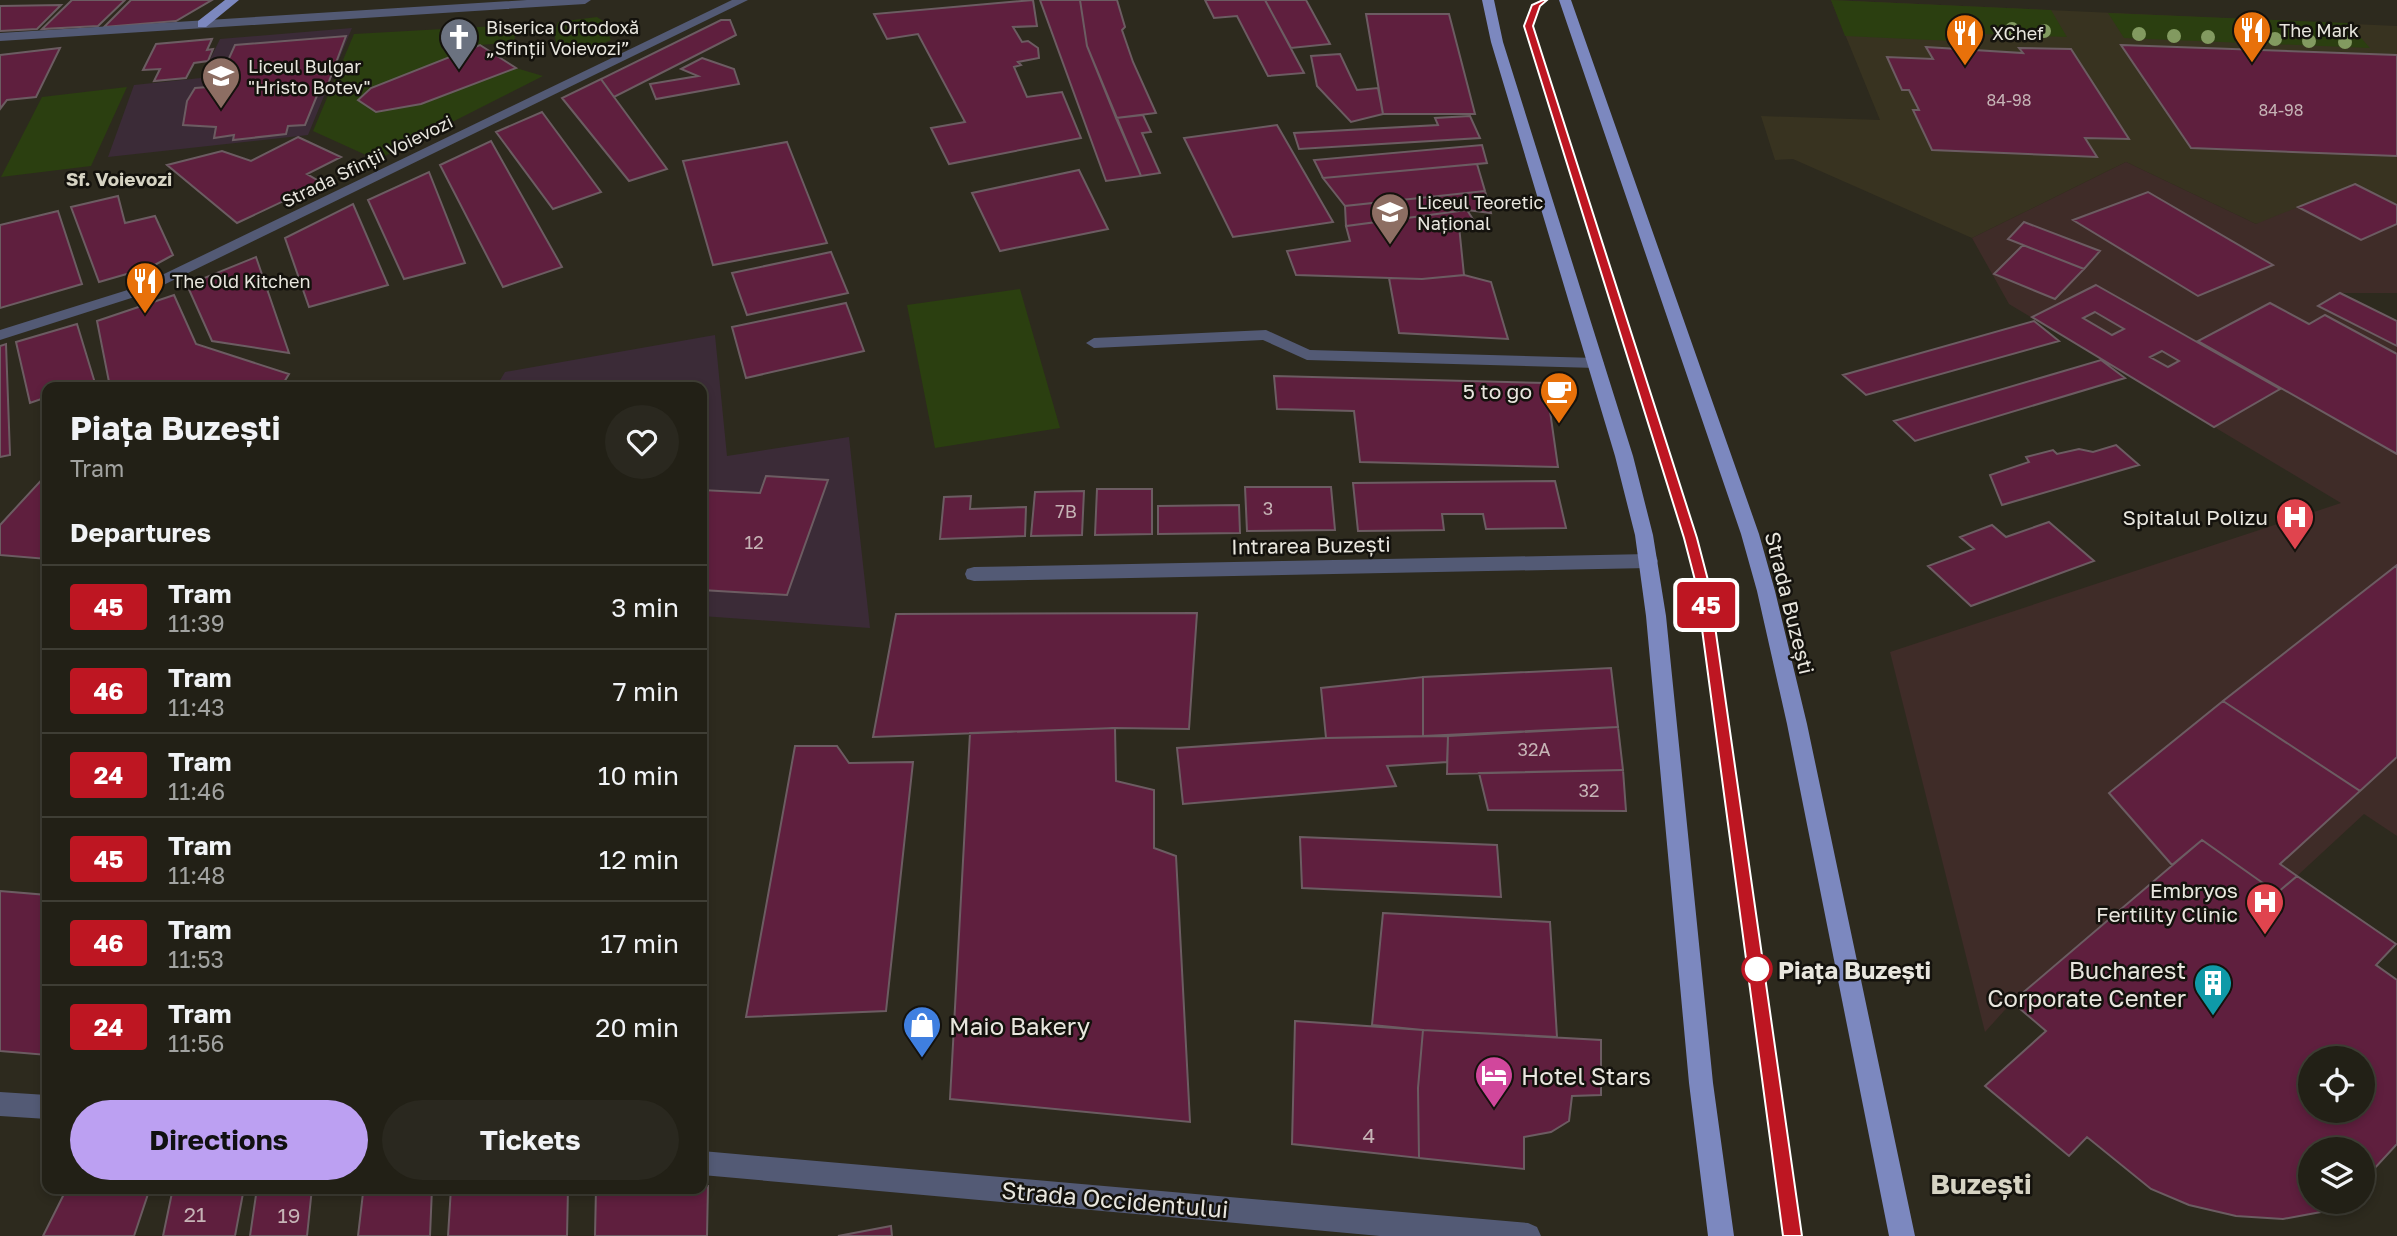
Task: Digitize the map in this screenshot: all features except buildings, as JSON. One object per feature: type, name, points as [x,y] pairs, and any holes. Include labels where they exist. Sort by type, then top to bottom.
[{"type":"main road","points":[[202,24],[233,0]]},
{"type":"main road","points":[[1488,0],[1497,41],[1624,456],[1649,561],[1701,1083],[1721,1236]]},
{"type":"main road","name":"Strada Buzești","points":[[1565,0],[1750,534],[1766,591],[1797,724],[1902,1236]]},
{"type":"street","points":[[0,37],[586,0]]},
{"type":"street","name":"Strada Sfinții Voievozi","points":[[0,335],[142,290],[741,0]]},
{"type":"street","points":[[1094,343],[1266,335],[1307,355],[1596,363]]},
{"type":"street","name":"Intrarea Buzești","points":[[974,574],[1649,561]]},
{"type":"street","points":[[0,1104],[42,1107]]},
{"type":"street","name":"Strada Occidentului","points":[[707,1163],[1528,1236]]},
{"type":"shaded area","name":"The Mark","points":[[1831,0],[2397,26],[2397,205],[2256,224],[2126,162],[1972,238],[1793,159],[1775,160],[1761,116],[1880,120]]},
{"type":"shaded area","name":"Liceul Bulgar \"Hristo Botev\"","points":[[352,28],[308,135],[108,157],[134,85],[201,78],[220,39]]},
{"type":"shaded area","name":"Spitalul Polizu","points":[[2126,162],[2256,224],[2355,184],[2397,205],[2397,293],[2341,293],[2397,321],[2397,836],[2364,814],[2297,876],[2202,840],[2012,1002],[1985,1032],[1890,652],[2341,503],[2009,304],[1972,238]]},
{"type":"shaded area","points":[[715,335],[727,456],[849,437],[870,628],[707,616],[707,382],[499,382],[505,372]]},
{"type":"green space","points":[[1831,0],[2051,10],[2067,37],[1950,33],[1953,41],[1845,36]]},
{"type":"green space","points":[[2108,13],[2348,23],[2370,48],[2124,38]]},
{"type":"green space","points":[[597,17],[603,21],[611,40],[584,51],[557,46],[554,33],[558,22]]},
{"type":"green space","points":[[514,25],[515,42],[480,45],[371,88],[358,100],[376,112],[421,104],[516,68],[543,76],[377,160],[313,131],[354,34]]},
{"type":"green space","points":[[127,87],[91,166],[1,177],[42,97]]},
{"type":"green space","points":[[1020,289],[1060,428],[935,448],[907,305]]},
{"type":"tram line","name":"45","points":[[1543,0],[1536,5],[1528,26],[1703,584],[1793,1236]]},
{"type":"place","name":"The Mark","points":[[2252,64]]},
{"type":"place","name":"XChef","points":[[1965,67]]},
{"type":"place","name":"Biserica Ortodoxă „Sfinții Voievozi”","points":[[459,71]]},
{"type":"place","name":"Liceul Bulgar \"Hristo Botev\"","points":[[221,110]]},
{"type":"place","name":"Liceul Teoretic Național","points":[[1390,246]]},
{"type":"place","name":"The Old Kitchen","points":[[145,315]]},
{"type":"place","name":"5 to go","points":[[1559,425]]},
{"type":"place","name":"Spitalul Polizu","points":[[2295,551]]},
{"type":"place","name":"Embryos Fertility Clinic","points":[[2265,936]]},
{"type":"place","name":"Piața Buzești","points":[[1757,969]]},
{"type":"place","name":"Bucharest Corporate Center","points":[[2213,1017]]},
{"type":"place","name":"Maio Bakery","points":[[922,1059]]},
{"type":"place","name":"Hotel Stars","points":[[1494,1109]]},
{"type":"district","name":"Sf. Voievozi","points":[[119,178]]},
{"type":"district","name":"Buzești","points":[[1981,1183]]}]
